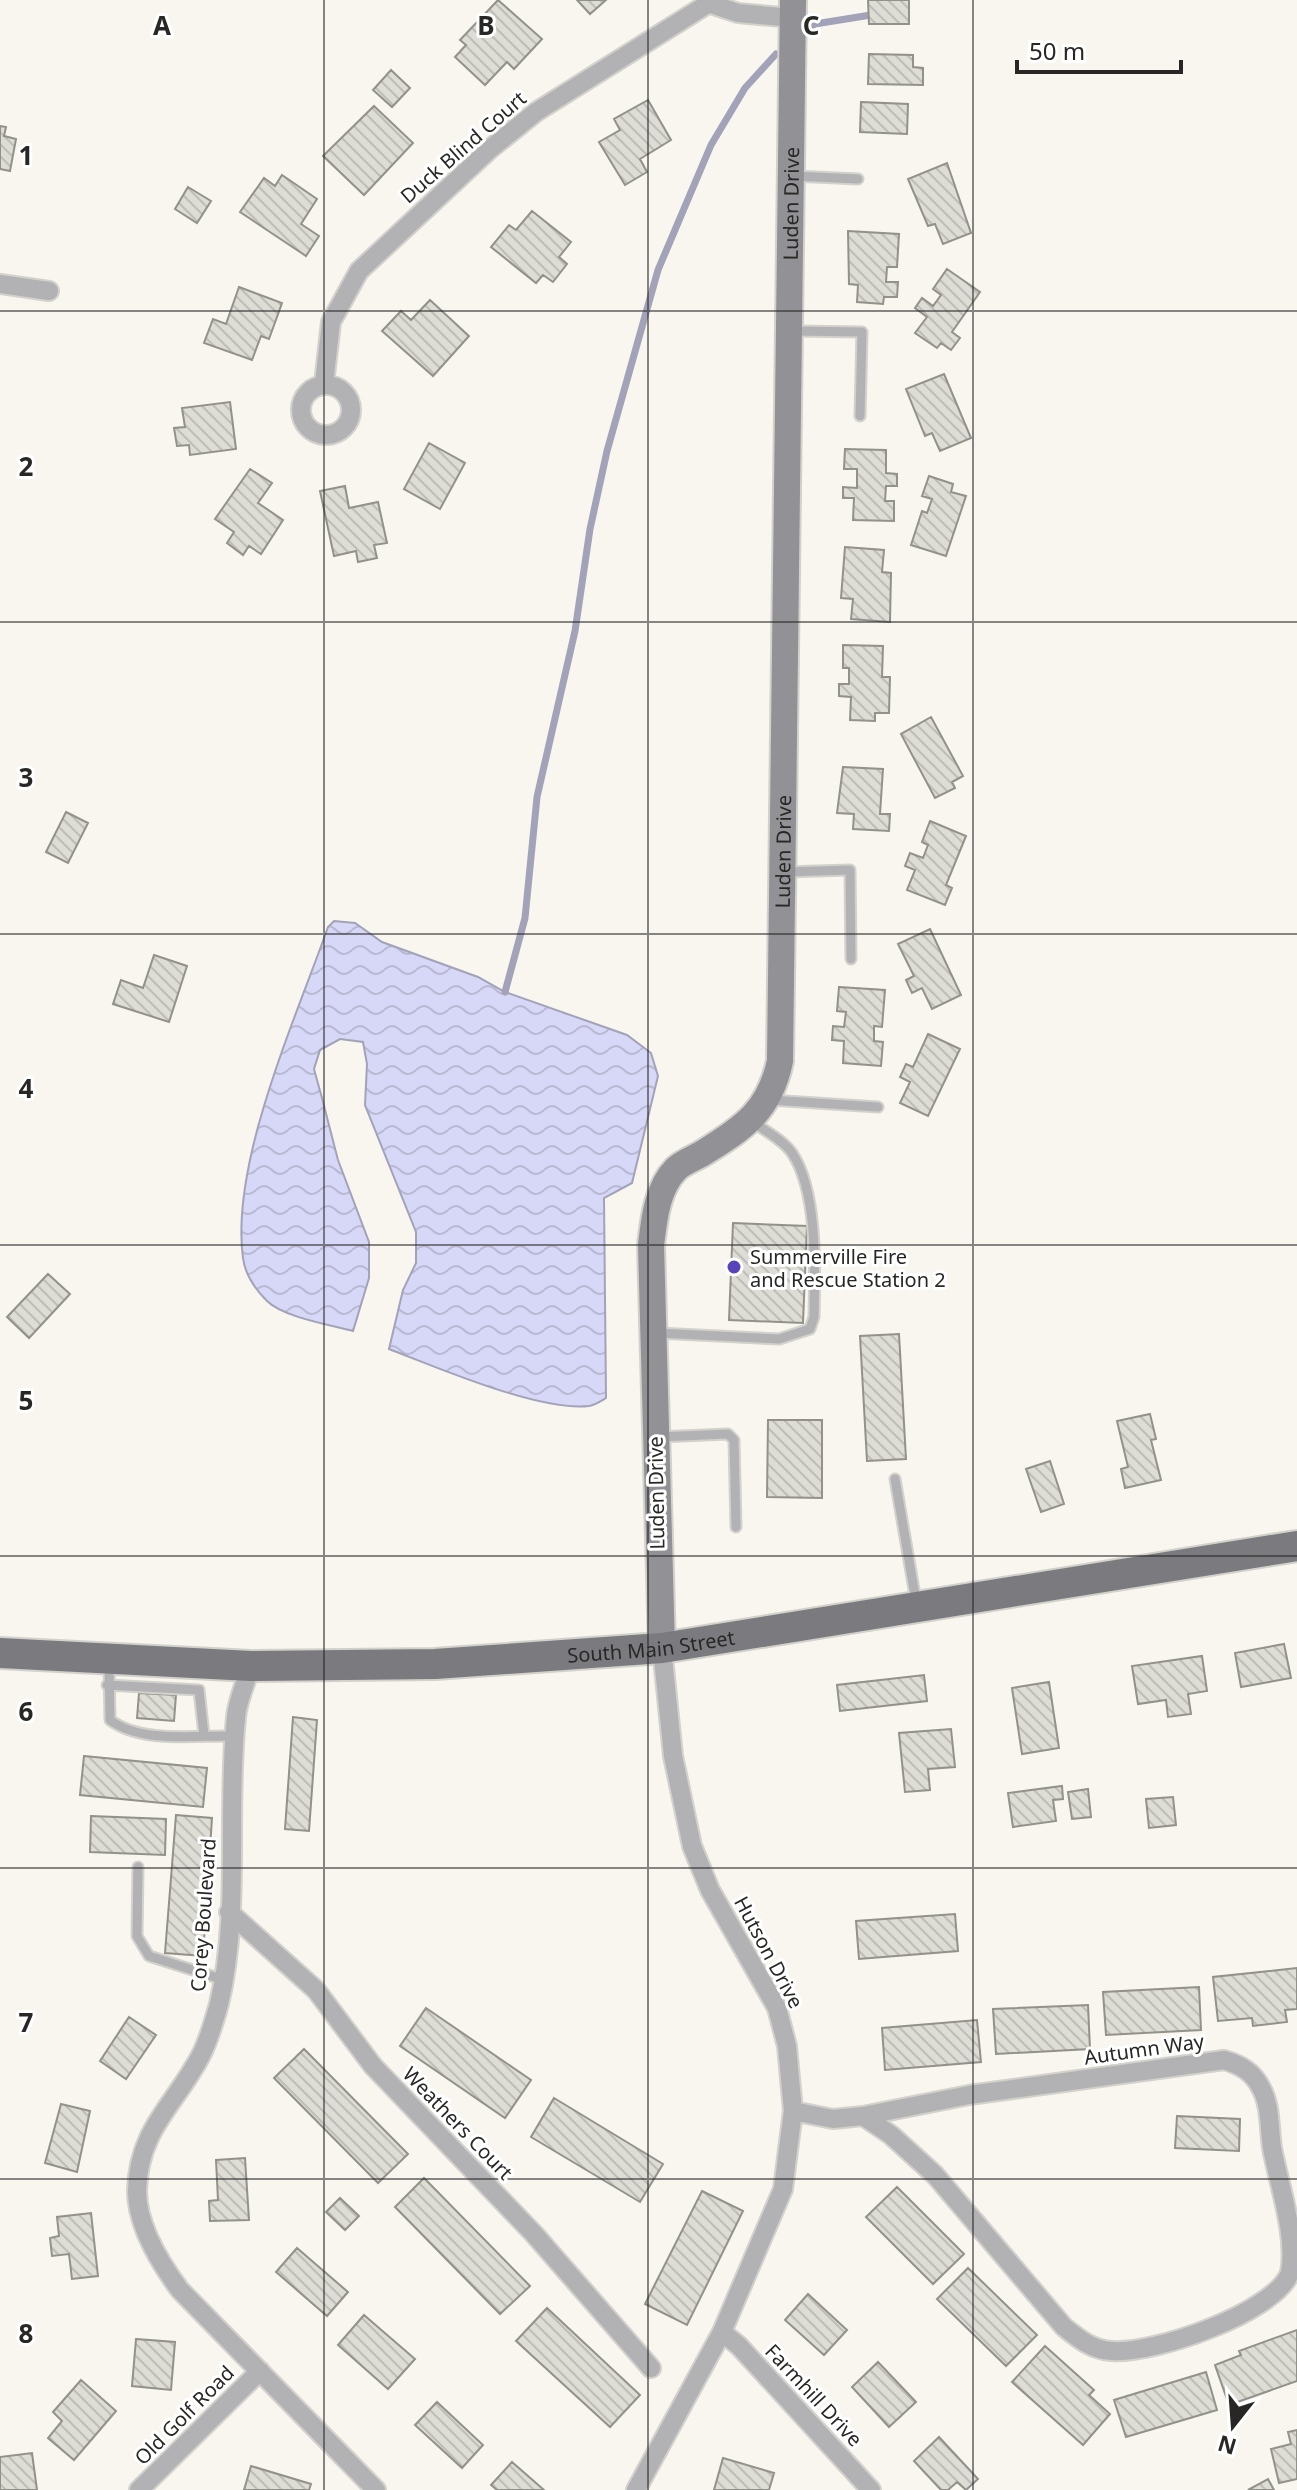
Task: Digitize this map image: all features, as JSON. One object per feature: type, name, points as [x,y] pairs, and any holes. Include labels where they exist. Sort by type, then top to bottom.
[{"type":"main road","name":"South Main Street","points":[[0,1653],[108,1672],[199,1677],[251,1666],[435,1664],[662,1648],[1297,1546]]},
{"type":"street","points":[[711,2],[738,13],[793,9]]},
{"type":"street","name":"Duck Blind Court","points":[[324,384],[331,322],[359,271],[455,180],[536,112],[711,2]]},
{"type":"street","name":"Luden Drive","points":[[662,1648],[651,1245],[663,1189],[677,1169],[759,1110],[775,1087],[780,1061],[793,9]]},
{"type":"street","points":[[0,284],[49,291]]},
{"type":"street","name":"Hutson Drive","points":[[636,2490],[722,2332],[783,2189],[793,2111],[787,2046],[777,2008],[710,1890],[692,1846],[673,1756],[662,1648]]},
{"type":"street","name":"Corey Boulevard","points":[[251,1666],[236,1716],[224,1980],[201,2056],[157,2119],[140,2167],[137,2192],[141,2218],[163,2267],[180,2290],[376,2490]]},
{"type":"street","name":"Weathers Court","points":[[229,1912],[316,1990],[373,2066],[534,2234],[651,2368]]},
{"type":"street","name":"Autumn Way","points":[[793,2111],[833,2119],[863,2116],[969,2095],[1224,2060],[1242,2065],[1257,2081],[1267,2103],[1272,2149],[1290,2218],[1292,2269],[1277,2294],[1261,2306],[1207,2329],[1139,2349],[1097,2348],[1084,2343],[1064,2327],[935,2175],[891,2135],[863,2116]]},
{"type":"street","name":"Farmhill Drive","points":[[722,2332],[739,2346],[871,2490]]},
{"type":"street","name":"Old Golf Road","points":[[139,2490],[260,2371]]},
{"type":"lane","points":[[791,176],[858,179]]},
{"type":"lane","points":[[790,331],[862,332],[860,416]]},
{"type":"lane","points":[[782,873],[850,870],[851,959]]},
{"type":"lane","points":[[759,1110],[878,1107]]},
{"type":"lane","points":[[652,1333],[779,1339],[810,1329],[814,1317],[812,1228],[798,1166],[791,1151],[759,1110]]},
{"type":"lane","points":[[655,1437],[728,1434],[734,1440],[736,1527]]},
{"type":"lane","points":[[895,1479],[918,1609]]},
{"type":"lane","points":[[108,1672],[110,1720],[120,1728],[147,1734],[236,1736]]},
{"type":"lane","points":[[199,1677],[204,1735]]},
{"type":"lane","points":[[138,1867],[137,1936],[149,1956],[224,1980]]},
{"type":"water","points":[[334,921],[355,923],[382,942],[478,977],[505,992],[627,1035],[651,1053],[658,1076],[632,1183],[604,1198],[606,1398],[600,1402],[589,1406],[568,1406],[544,1402],[460,1377],[389,1349],[403,1290],[416,1263],[416,1232],[365,1105],[367,1064],[363,1042],[340,1039],[320,1050],[314,1069],[338,1160],[369,1242],[369,1278],[353,1331],[284,1312],[267,1301],[252,1281],[243,1258],[242,1220],[246,1179],[284,1047],[328,927]]},
{"type":"building","points":[[498,0],[542,39],[514,69],[507,62],[485,85],[455,57],[466,45],[460,40]]},
{"type":"building","points":[[577,0],[606,0],[590,14]]},
{"type":"building","points":[[868,0],[909,0],[909,24],[869,24]]},
{"type":"building","points":[[869,54],[913,55],[913,67],[923,68],[923,85],[868,84]]},
{"type":"building","points":[[391,70],[410,88],[392,107],[373,90]]},
{"type":"building","points":[[648,100],[671,140],[640,159],[647,172],[625,185],[599,142],[620,130],[614,119]]},
{"type":"building","points":[[861,102],[908,104],[907,134],[860,132]]},
{"type":"building","points":[[374,106],[413,143],[364,195],[323,156]]},
{"type":"building","points":[[0,126],[6,127],[4,136],[16,139],[10,171],[0,169]]},
{"type":"building","points":[[947,163],[971,233],[943,244],[935,224],[928,226],[908,179]]},
{"type":"building","points":[[282,175],[317,199],[301,224],[319,236],[306,256],[240,212],[264,178],[275,186]]},
{"type":"building","points":[[188,187],[211,201],[197,223],[175,209]]},
{"type":"building","points":[[532,211],[571,242],[559,257],[567,264],[553,282],[543,275],[536,283],[491,247],[509,225],[516,230]]},
{"type":"building","points":[[848,231],[899,234],[897,267],[887,267],[886,282],[898,282],[897,297],[884,297],[883,304],[857,302],[858,285],[849,284]]},
{"type":"building","points":[[947,269],[980,292],[952,332],[960,338],[951,350],[941,343],[937,348],[915,333],[927,317],[915,308],[922,298],[933,306],[941,295],[933,289]]},
{"type":"building","points":[[239,287],[282,303],[269,339],[261,336],[252,360],[204,343],[213,319],[226,324]]},
{"type":"building","points":[[430,300],[469,336],[433,376],[382,331],[401,311],[411,320]]},
{"type":"building","points":[[944,374],[971,438],[940,451],[932,433],[925,436],[906,389]]},
{"type":"building","points":[[230,402],[236,449],[190,455],[189,445],[177,446],[174,428],[185,427],[182,408]]},
{"type":"building","points":[[429,443],[465,463],[440,509],[404,489]]},
{"type":"building","points":[[845,449],[886,450],[886,473],[897,474],[897,486],[886,486],[885,501],[894,501],[894,521],[853,520],[854,498],[843,498],[843,487],[857,488],[857,469],[844,469]]},
{"type":"building","points":[[250,469],[272,483],[258,503],[283,520],[261,554],[249,546],[243,555],[227,543],[234,532],[215,519]]},
{"type":"building","points":[[929,476],[953,484],[951,492],[966,496],[946,556],[911,545],[922,511],[927,513],[932,499],[922,496]]},
{"type":"building","points":[[345,486],[349,508],[378,502],[387,543],[374,545],[377,558],[358,562],[356,551],[334,556],[320,491]]},
{"type":"building","points":[[845,547],[884,550],[882,572],[891,573],[890,622],[851,619],[853,599],[841,598]]},
{"type":"building","points":[[843,645],[883,646],[882,677],[890,677],[889,713],[875,713],[875,721],[850,720],[851,697],[839,696],[839,684],[849,684],[849,668],[843,668]]},
{"type":"building","points":[[931,717],[963,776],[952,782],[955,788],[935,798],[901,734]]},
{"type":"building","points":[[843,767],[883,769],[880,814],[890,814],[889,831],[853,829],[854,814],[837,813]]},
{"type":"building","points":[[66,812],[88,823],[68,863],[46,852]]},
{"type":"building","points":[[930,821],[966,836],[946,885],[952,888],[945,905],[907,890],[915,870],[905,866],[910,853],[923,858],[928,845],[922,842]]},
{"type":"building","points":[[930,929],[961,995],[932,1009],[922,988],[912,993],[906,980],[914,976],[898,944]]},
{"type":"building","points":[[154,955],[187,966],[169,1022],[113,1004],[121,980],[143,988]]},
{"type":"building","points":[[839,987],[885,990],[882,1027],[874,1026],[874,1041],[883,1042],[881,1066],[843,1063],[844,1041],[832,1040],[833,1026],[844,1027],[846,1012],[837,1011]]},
{"type":"building","points":[[928,1034],[960,1049],[928,1116],[900,1103],[910,1082],[900,1077],[906,1064],[913,1067]]},
{"type":"building","points":[[733,1223],[807,1226],[803,1323],[729,1320]]},
{"type":"building","points":[[48,1274],[70,1294],[29,1338],[7,1317]]},
{"type":"building","points":[[899,1334],[906,1459],[867,1461],[860,1336]]},
{"type":"building","points":[[1150,1414],[1156,1439],[1151,1440],[1161,1480],[1125,1488],[1121,1469],[1128,1467],[1117,1421]]},
{"type":"building","points":[[768,1420],[822,1420],[822,1498],[767,1497]]},
{"type":"building","points":[[1050,1461],[1064,1504],[1041,1512],[1026,1469]]},
{"type":"building","points":[[1284,1644],[1291,1678],[1241,1687],[1235,1653]]},
{"type":"building","points":[[1202,1656],[1207,1691],[1188,1694],[1191,1714],[1168,1717],[1166,1700],[1138,1704],[1132,1666]]},
{"type":"building","points":[[924,1675],[927,1701],[840,1711],[837,1685]]},
{"type":"building","points":[[1049,1682],[1059,1748],[1022,1754],[1012,1688]]},
{"type":"building","points":[[139,1693],[176,1695],[174,1721],[137,1718]]},
{"type":"building","points":[[293,1717],[317,1720],[309,1831],[285,1829]]},
{"type":"building","points":[[951,1729],[955,1767],[928,1769],[930,1790],[905,1792],[899,1733]]},
{"type":"building","points":[[84,1756],[207,1768],[203,1807],[80,1795]]},
{"type":"building","points":[[1062,1786],[1063,1799],[1053,1800],[1056,1821],[1013,1827],[1008,1793]]},
{"type":"building","points":[[1088,1789],[1091,1817],[1072,1819],[1068,1792]]},
{"type":"building","points":[[1173,1797],[1176,1825],[1149,1828],[1146,1799]]},
{"type":"building","points":[[176,1815],[212,1818],[203,1956],[165,1953]]},
{"type":"building","points":[[91,1816],[166,1819],[165,1855],[90,1852]]},
{"type":"building","points":[[955,1914],[958,1951],[859,1959],[856,1921]]},
{"type":"building","points":[[1297,1968],[1297,2009],[1285,2010],[1287,2022],[1253,2026],[1252,2018],[1218,2021],[1213,1977]]},
{"type":"building","points":[[1199,1987],[1201,2030],[1106,2035],[1103,1992]]},
{"type":"building","points":[[1088,2005],[1090,2049],[996,2054],[993,2009]]},
{"type":"building","points":[[426,2008],[531,2080],[505,2118],[400,2046]]},
{"type":"building","points":[[129,2017],[156,2035],[126,2079],[100,2061]]},
{"type":"building","points":[[977,2020],[981,2062],[885,2070],[882,2028]]},
{"type":"building","points":[[304,2049],[408,2154],[378,2183],[274,2078]]},
{"type":"building","points":[[554,2098],[663,2164],[640,2202],[531,2137]]},
{"type":"building","points":[[61,2104],[90,2111],[77,2172],[45,2163]]},
{"type":"building","points":[[1177,2116],[1240,2119],[1239,2151],[1175,2148]]},
{"type":"building","points":[[245,2158],[249,2220],[210,2221],[209,2201],[218,2200],[216,2160]]},
{"type":"building","points":[[424,2178],[530,2286],[500,2314],[395,2207]]},
{"type":"building","points":[[897,2187],[964,2254],[933,2284],[866,2217]]},
{"type":"building","points":[[702,2191],[743,2211],[687,2325],[645,2304]]},
{"type":"building","points":[[340,2198],[359,2216],[345,2230],[326,2212]]},
{"type":"building","points":[[91,2213],[98,2276],[72,2279],[69,2254],[52,2256],[50,2238],[59,2236],[57,2217]]},
{"type":"building","points":[[297,2248],[348,2292],[327,2316],[276,2272]]},
{"type":"building","points":[[968,2268],[1037,2335],[1006,2366],[937,2299]]},
{"type":"building","points":[[808,2294],[847,2330],[824,2355],[785,2320]]},
{"type":"building","points":[[547,2308],[640,2395],[610,2427],[516,2341]]},
{"type":"building","points":[[364,2315],[415,2359],[388,2389],[338,2345]]},
{"type":"building","points":[[1297,2330],[1297,2381],[1229,2405],[1215,2365],[1241,2355],[1239,2351]]},
{"type":"building","points":[[136,2339],[175,2342],[171,2390],[132,2386]]},
{"type":"building","points":[[1045,2346],[1094,2390],[1089,2395],[1110,2414],[1083,2445],[1012,2382]]},
{"type":"building","points":[[878,2362],[916,2402],[889,2427],[852,2387]]},
{"type":"building","points":[[1206,2372],[1217,2410],[1126,2437],[1114,2400]]},
{"type":"building","points":[[81,2380],[116,2411],[74,2460],[48,2438],[62,2421],[53,2412]]},
{"type":"building","points":[[437,2402],[483,2445],[462,2468],[415,2425]]},
{"type":"building","points":[[1297,2430],[1297,2479],[1279,2483],[1271,2449],[1291,2444],[1288,2432]]},
{"type":"building","points":[[939,2437],[978,2479],[966,2490],[957,2482],[948,2490],[941,2490],[914,2461]]},
{"type":"building","points":[[32,2453],[37,2490],[0,2490],[0,2457]]},
{"type":"building","points":[[723,2458],[774,2473],[769,2490],[714,2490]]},
{"type":"building","points":[[512,2462],[544,2490],[497,2490],[491,2485]]},
{"type":"building","points":[[251,2466],[311,2484],[309,2490],[244,2490]]},
{"type":"building","points":[[1268,2479],[1274,2490],[1248,2490]]},
{"type":"waterway","points":[[809,28],[815,24],[877,14]]},
{"type":"waterway","points":[[505,992],[525,918],[537,797],[575,631],[590,529],[607,451],[658,270],[711,145],[745,88],[776,54]]},
{"type":"place","name":"Summerville Fire and Rescue Station 2","points":[[734,1267]]}]
